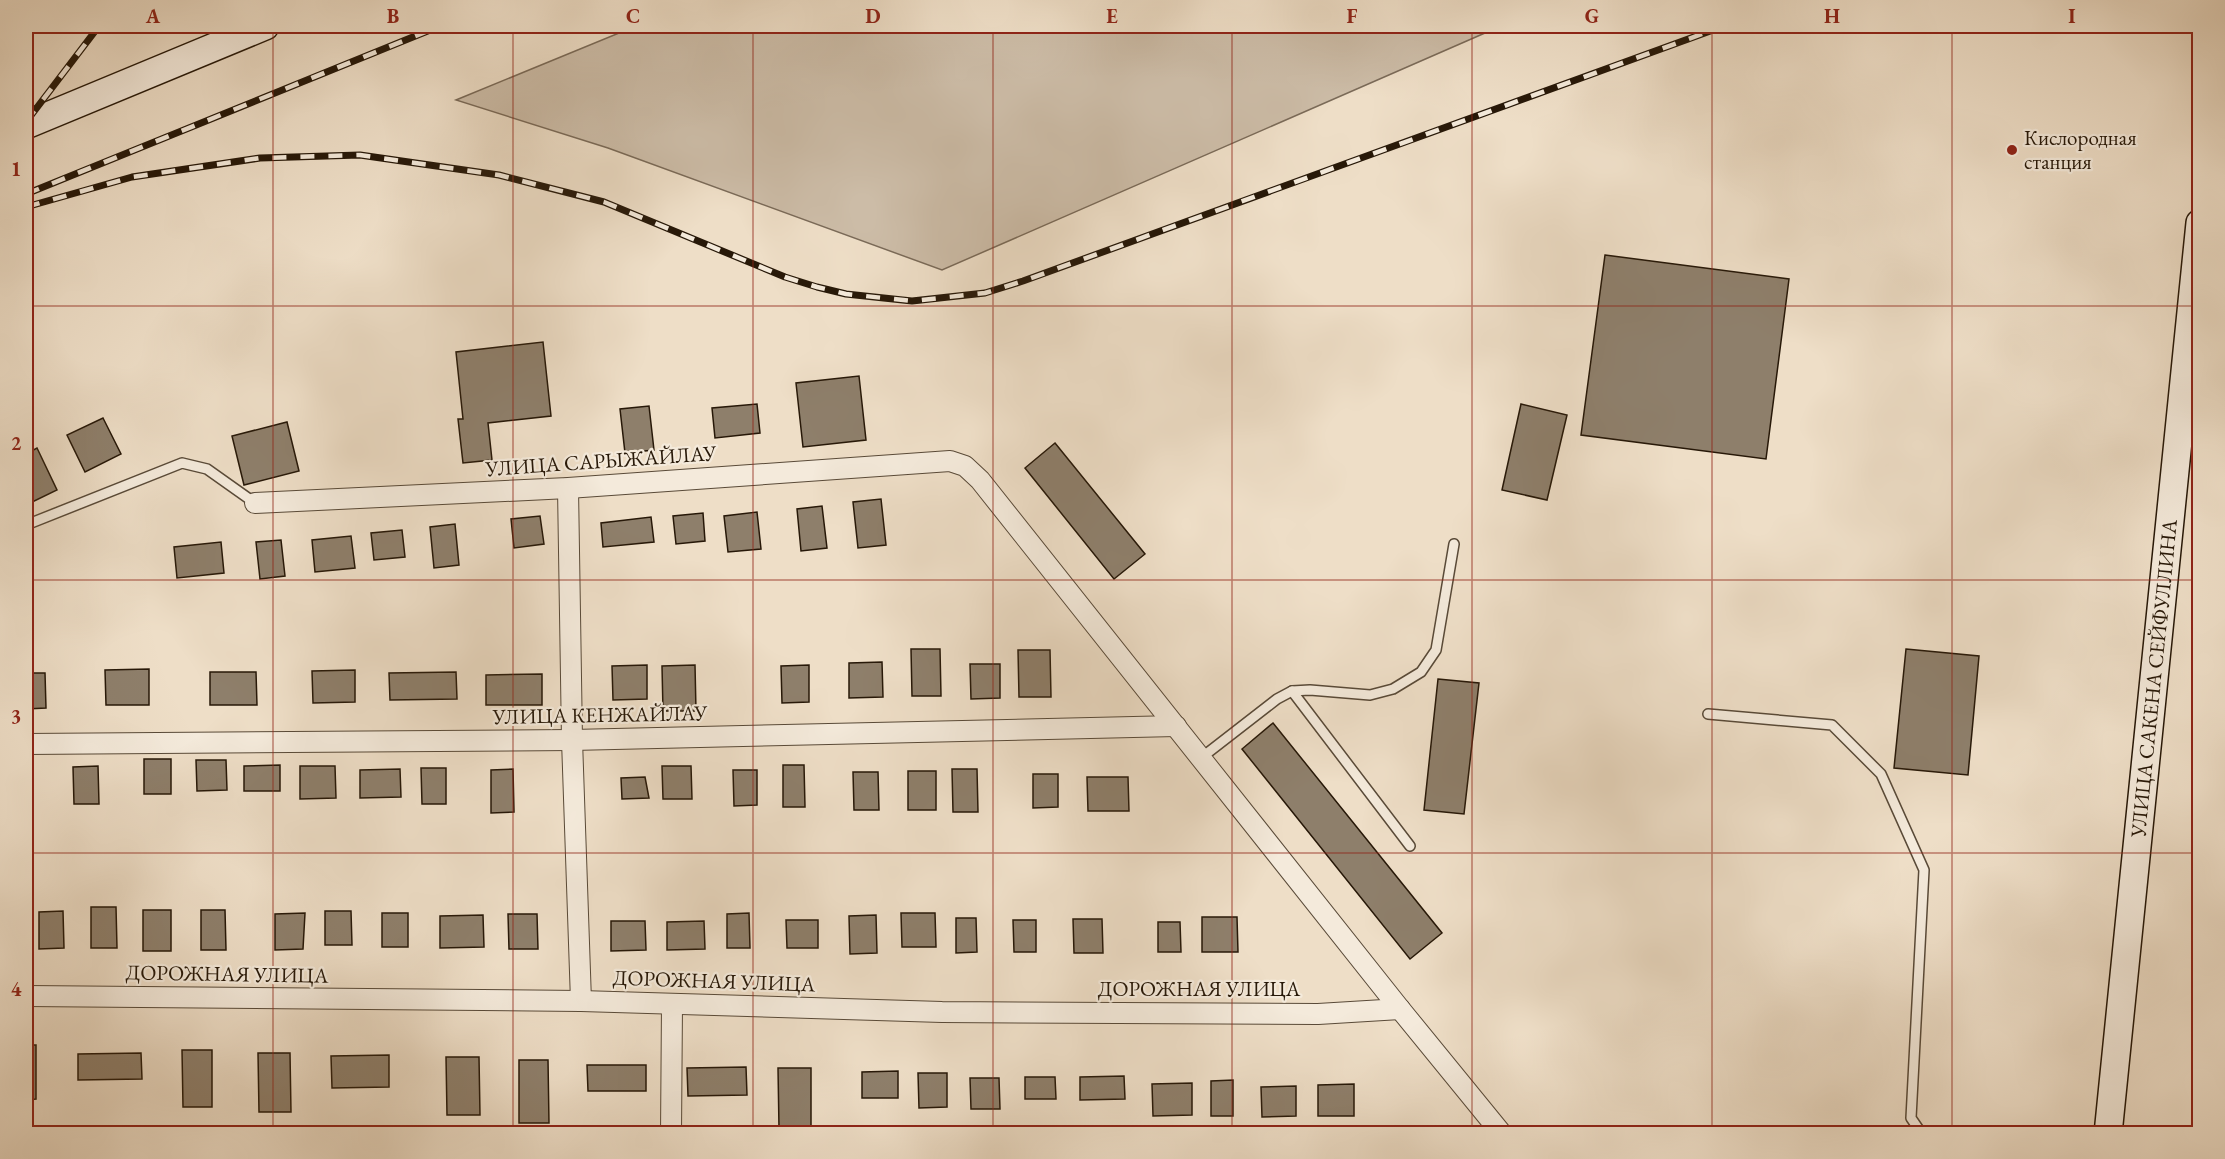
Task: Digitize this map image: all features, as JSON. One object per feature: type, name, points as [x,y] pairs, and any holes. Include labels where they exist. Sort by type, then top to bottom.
[{"type":"street","points":[[26,125],[265,26]]},
{"type":"street","name":"УЛИЦА САКЕНА СЕЙФУЛЛИНА","points":[[2108,1134],[2199,223]]},
{"type":"street","name":"УЛИЦА САРЫЖАЙЛАУ","points":[[255,503],[568,488],[950,461],[965,466],[980,480],[1176,726]]},
{"type":"street","points":[[568,488],[572,741],[581,1001]]},
{"type":"street","points":[[1176,726],[1400,1009],[1505,1132]]},
{"type":"street","name":"УЛИЦА КЕНЖАЙЛАУ","points":[[26,744],[572,741],[1176,726]]},
{"type":"street","name":"ДОРОЖНАЯ УЛИЦА","points":[[26,996],[581,1001],[942,1012],[1318,1014],[1400,1009]]},
{"type":"street","points":[[672,1004],[672,1134]]},
{"type":"lane","points":[[26,525],[182,463],[207,469],[255,503]]},
{"type":"lane","points":[[1201,758],[1277,699],[1292,691],[1310,690],[1370,695],[1393,689],[1421,672],[1436,650],[1454,544]]},
{"type":"lane","points":[[1292,691],[1410,846]]},
{"type":"lane","points":[[1708,714],[1832,725],[1881,774],[1924,870],[1911,1118],[1922,1134]]},
{"type":"shaded area","points":[[636,26],[1501,26],[942,270],[608,148],[456,100]]},
{"type":"building","points":[[1605,255],[1789,279],[1766,459],[1581,435]]},
{"type":"building","points":[[543,342],[551,416],[488,423],[492,460],[463,463],[458,419],[463,419],[456,352]]},
{"type":"building","points":[[859,376],[866,440],[803,447],[796,383]]},
{"type":"building","points":[[757,404],[760,433],[715,438],[712,408]]},
{"type":"building","points":[[1521,404],[1567,415],[1547,500],[1502,490]]},
{"type":"building","points":[[649,406],[654,450],[625,453],[620,409]]},
{"type":"building","points":[[103,418],[121,454],[85,472],[67,435]]},
{"type":"building","points":[[287,422],[299,471],[244,485],[232,436]]},
{"type":"building","points":[[1055,443],[1145,554],[1114,579],[1025,468]]},
{"type":"building","points":[[37,448],[57,490],[26,505],[26,454]]},
{"type":"building","points":[[881,499],[886,545],[858,548],[853,502]]},
{"type":"building","points":[[822,506],[827,548],[801,551],[797,509]]},
{"type":"building","points":[[757,512],[761,549],[728,552],[724,516]]},
{"type":"building","points":[[703,513],[705,541],[676,544],[673,516]]},
{"type":"building","points":[[540,516],[544,544],[514,548],[511,519]]},
{"type":"building","points":[[651,517],[654,542],[603,547],[601,523]]},
{"type":"building","points":[[455,524],[459,565],[434,568],[430,527]]},
{"type":"building","points":[[402,530],[405,557],[374,560],[371,533]]},
{"type":"building","points":[[351,536],[355,568],[315,572],[312,540]]},
{"type":"building","points":[[281,540],[285,576],[260,579],[256,542]]},
{"type":"building","points":[[221,542],[224,573],[177,578],[174,547]]},
{"type":"building","points":[[911,649],[940,649],[941,696],[912,696]]},
{"type":"building","points":[[1906,649],[1979,656],[1968,775],[1894,768]]},
{"type":"building","points":[[1018,650],[1050,650],[1051,697],[1019,697]]},
{"type":"building","points":[[882,662],[883,697],[849,698],[849,663]]},
{"type":"building","points":[[970,664],[1000,664],[1000,698],[971,699]]},
{"type":"building","points":[[647,665],[647,699],[613,700],[612,666]]},
{"type":"building","points":[[695,665],[696,711],[663,711],[662,666]]},
{"type":"building","points":[[809,665],[809,702],[782,703],[781,666]]},
{"type":"building","points":[[149,669],[149,705],[106,705],[105,670]]},
{"type":"building","points":[[355,670],[355,702],[313,703],[312,671]]},
{"type":"building","points":[[210,672],[256,672],[257,705],[210,705]]},
{"type":"building","points":[[456,672],[457,699],[390,700],[389,673]]},
{"type":"building","points":[[26,673],[45,673],[46,708],[26,709]]},
{"type":"building","points":[[542,674],[542,705],[486,705],[486,675]]},
{"type":"building","points":[[1438,679],[1479,683],[1464,814],[1424,810]]},
{"type":"building","points":[[1273,723],[1442,933],[1410,959],[1242,749]]},
{"type":"building","points":[[144,759],[171,759],[171,794],[144,794]]},
{"type":"building","points":[[196,760],[226,760],[227,790],[197,791]]},
{"type":"building","points":[[26,765],[29,765],[30,802],[26,802]]},
{"type":"building","points":[[280,765],[280,791],[244,791],[244,766]]},
{"type":"building","points":[[783,765],[804,765],[805,807],[783,807]]},
{"type":"building","points":[[98,766],[99,804],[74,804],[73,767]]},
{"type":"building","points":[[300,766],[335,766],[336,798],[300,799]]},
{"type":"building","points":[[662,766],[691,766],[692,799],[663,799]]},
{"type":"building","points":[[421,768],[446,768],[446,804],[422,804]]},
{"type":"building","points":[[400,769],[401,797],[360,798],[360,770]]},
{"type":"building","points":[[513,769],[514,812],[491,813],[491,770]]},
{"type":"building","points":[[952,769],[977,769],[978,812],[953,812]]},
{"type":"building","points":[[733,770],[757,770],[757,805],[734,806]]},
{"type":"building","points":[[908,771],[936,771],[936,810],[908,810]]},
{"type":"building","points":[[853,772],[878,772],[879,810],[854,810]]},
{"type":"building","points":[[1033,774],[1058,774],[1058,807],[1033,808]]},
{"type":"building","points":[[645,777],[649,798],[622,799],[621,778]]},
{"type":"building","points":[[1087,777],[1128,777],[1129,811],[1088,811]]},
{"type":"building","points":[[91,907],[116,907],[117,948],[91,948]]},
{"type":"building","points":[[143,910],[171,910],[171,951],[143,951]]},
{"type":"building","points":[[201,910],[225,910],[226,950],[201,950]]},
{"type":"building","points":[[63,911],[64,948],[39,949],[39,912]]},
{"type":"building","points":[[325,911],[351,911],[352,945],[325,945]]},
{"type":"building","points":[[305,913],[303,949],[275,950],[275,914]]},
{"type":"building","points":[[382,913],[408,913],[408,947],[382,947]]},
{"type":"building","points":[[749,913],[750,948],[727,948],[727,914]]},
{"type":"building","points":[[901,913],[935,913],[936,947],[902,947]]},
{"type":"building","points":[[508,914],[537,914],[538,949],[509,949]]},
{"type":"building","points":[[483,915],[484,947],[440,948],[440,916]]},
{"type":"building","points":[[876,915],[877,953],[850,954],[849,916]]},
{"type":"building","points":[[1202,917],[1237,917],[1238,952],[1202,952]]},
{"type":"building","points":[[956,918],[976,918],[977,952],[956,953]]},
{"type":"building","points":[[1073,919],[1102,919],[1103,953],[1074,953]]},
{"type":"building","points":[[786,920],[818,920],[818,948],[787,948]]},
{"type":"building","points":[[1013,920],[1036,920],[1036,952],[1014,952]]},
{"type":"building","points":[[611,921],[645,921],[646,950],[611,951]]},
{"type":"building","points":[[704,921],[705,949],[667,950],[667,922]]},
{"type":"building","points":[[1158,922],[1180,922],[1181,952],[1158,952]]},
{"type":"building","points":[[26,1045],[36,1045],[36,1099],[26,1100]]},
{"type":"building","points":[[182,1050],[212,1050],[212,1107],[183,1107]]},
{"type":"building","points":[[141,1053],[142,1079],[78,1080],[78,1054]]},
{"type":"building","points":[[258,1053],[290,1053],[291,1112],[259,1112]]},
{"type":"building","points":[[389,1055],[389,1087],[332,1088],[331,1056]]},
{"type":"building","points":[[446,1057],[479,1057],[480,1115],[447,1115]]},
{"type":"building","points":[[519,1060],[548,1060],[549,1123],[519,1123]]},
{"type":"building","points":[[587,1065],[646,1065],[646,1091],[588,1091]]},
{"type":"building","points":[[746,1067],[747,1095],[688,1096],[687,1068]]},
{"type":"building","points":[[778,1068],[811,1068],[811,1128],[779,1128]]},
{"type":"building","points":[[898,1071],[898,1098],[862,1098],[862,1072]]},
{"type":"building","points":[[918,1073],[947,1073],[947,1107],[919,1108]]},
{"type":"building","points":[[1124,1076],[1125,1099],[1080,1100],[1080,1077]]},
{"type":"building","points":[[1025,1077],[1055,1077],[1056,1099],[1025,1099]]},
{"type":"building","points":[[970,1078],[999,1078],[1000,1109],[971,1109]]},
{"type":"building","points":[[1233,1080],[1233,1116],[1211,1116],[1211,1081]]},
{"type":"building","points":[[1192,1083],[1192,1115],[1153,1116],[1152,1084]]},
{"type":"building","points":[[1354,1084],[1354,1116],[1318,1116],[1318,1085]]},
{"type":"building","points":[[1296,1086],[1296,1116],[1262,1117],[1261,1087]]},
{"type":"railway","points":[[26,122],[99,26]]},
{"type":"railway","points":[[26,194],[440,26]]},
{"type":"railway","points":[[26,207],[132,177],[260,158],[360,155],[499,175],[604,202],[785,277],[846,294],[912,301],[985,293],[1023,281],[1724,26]]},
{"type":"place","name":"Кислородная станция","points":[[2012,150]]}]
